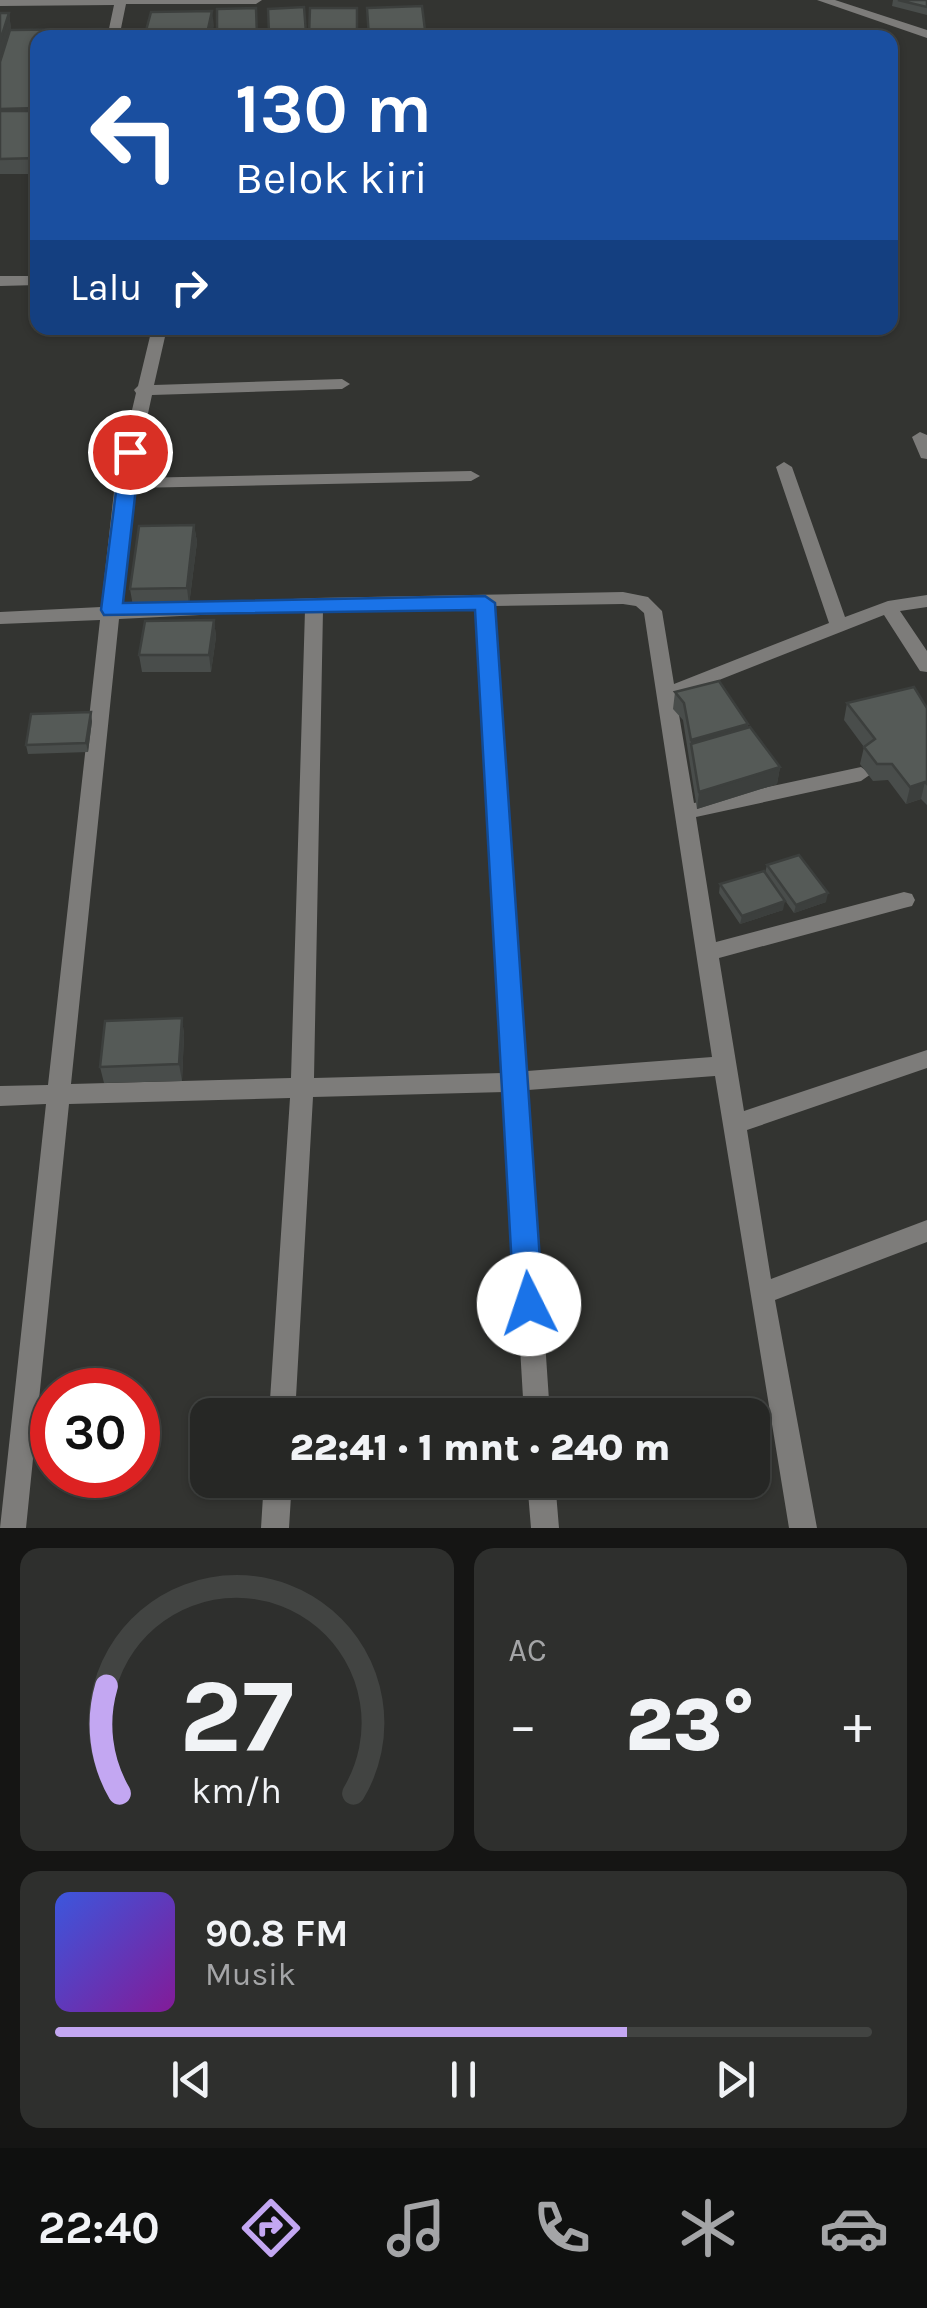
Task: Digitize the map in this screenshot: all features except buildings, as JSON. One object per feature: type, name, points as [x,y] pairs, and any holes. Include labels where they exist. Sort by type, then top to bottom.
[{"type":"street","points":[[115,30],[120,0]]},
{"type":"street","points":[[0,2],[256,0]]},
{"type":"street","points":[[823,0],[927,34]]},
{"type":"street","points":[[0,298],[2,281],[30,280]]},
{"type":"street","points":[[12,1528],[62,1096],[124,483],[142,390],[158,335]]},
{"type":"street","points":[[142,390],[342,384]]},
{"type":"street","points":[[784,467],[839,626]]},
{"type":"street","points":[[124,483],[472,476]]},
{"type":"street","points":[[0,618],[111,610],[314,604],[642,601],[653,611],[760,1294],[802,1528]]},
{"type":"street","points":[[666,694],[888,608],[927,601]]},
{"type":"street","points":[[485,603],[536,1398]]},
{"type":"street","points":[[283,1398],[302,1090],[314,604]]},
{"type":"street","points":[[888,608],[927,666]]},
{"type":"street","points":[[684,812],[861,774]]},
{"type":"street","points":[[706,952],[904,900]]},
{"type":"street","points":[[734,1124],[927,1059]]},
{"type":"street","points":[[0,1096],[513,1082],[724,1066]]},
{"type":"street","points":[[760,1294],[927,1231]]},
{"type":"street","points":[[275,1528],[277,1498]]},
{"type":"street","points":[[543,1498],[545,1528]]},
{"type":"route","points":[[130,452],[111,610],[485,603],[529,1304]]}]
